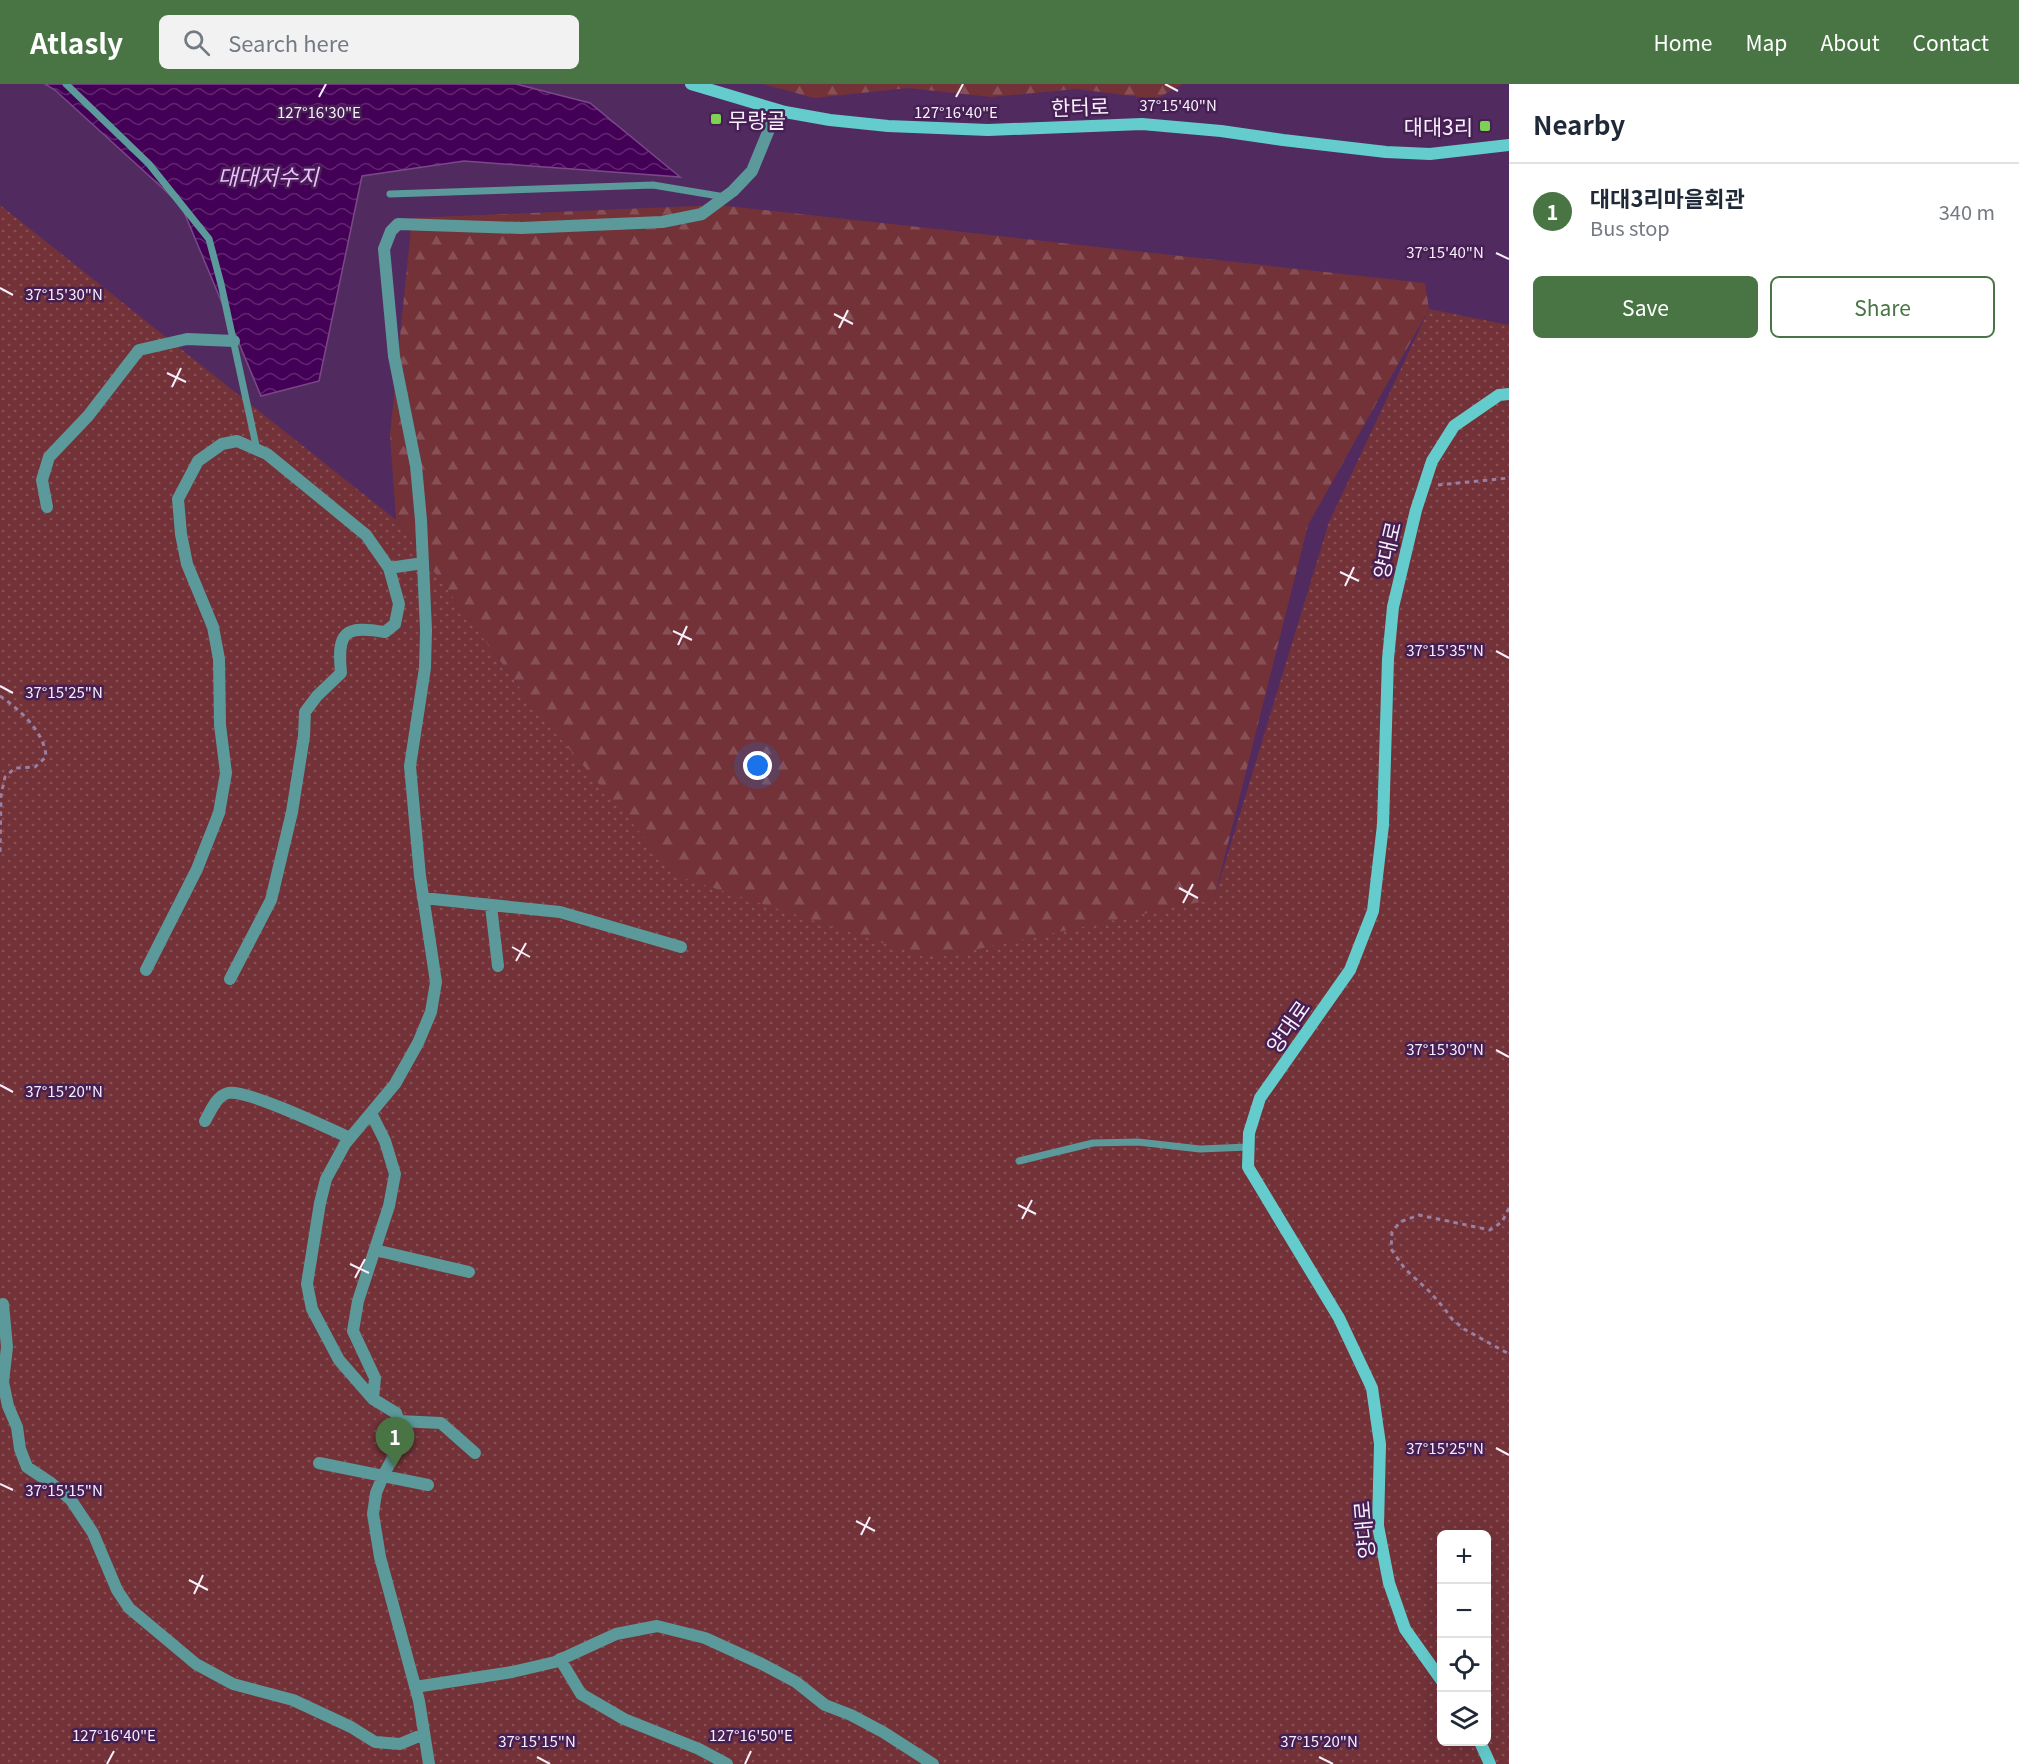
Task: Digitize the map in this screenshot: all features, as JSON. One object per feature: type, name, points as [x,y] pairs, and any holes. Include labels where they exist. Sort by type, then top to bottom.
[{"type":"street","name":"한터로","points":[[691,84],[777,110],[830,120],[877,125],[988,130],[1142,124],[1419,153],[1474,150],[1509,145]]},
{"type":"street","points":[[429,1764],[415,1687],[380,1557],[373,1514],[376,1493],[403,1433],[396,1413],[373,1399],[339,1360],[312,1309],[307,1284],[326,1179],[350,1138],[395,1084],[418,1043],[431,1012],[435,982],[423,898],[410,766],[425,668],[423,563],[416,466],[394,356],[384,249],[391,231],[398,224],[521,228],[662,222],[702,214],[752,171],[777,110]]},
{"type":"street","points":[[47,507],[42,480],[49,457],[88,416],[139,350],[187,339],[234,340]]},
{"type":"street","name":"양대로","points":[[1437,1673],[1405,1629],[1389,1583],[1378,1526],[1380,1444],[1372,1388],[1339,1318],[1248,1167],[1248,1147],[1249,1133],[1260,1098],[1350,970],[1373,911],[1383,825],[1388,659],[1393,607],[1416,510],[1432,462],[1455,426],[1499,395],[1509,394]]},
{"type":"street","points":[[146,970],[197,869],[219,813],[226,773],[220,725],[219,659],[213,627],[187,564],[181,534],[178,499],[198,461],[222,444],[237,441],[267,454],[366,535],[389,568],[399,604],[395,624],[384,632],[363,628],[349,631],[343,638],[341,673],[316,696],[305,712],[304,736],[292,812],[271,900],[230,979]]},
{"type":"street","points":[[389,568],[423,563]]},
{"type":"street","points":[[423,898],[560,912],[681,947]]},
{"type":"street","points":[[492,906],[498,966]]},
{"type":"street","points":[[205,1121],[218,1098],[229,1093],[250,1096],[350,1138]]},
{"type":"street","points":[[371,1113],[385,1141],[395,1174],[389,1206],[358,1301],[353,1331],[375,1378],[373,1399]]},
{"type":"street","points":[[375,1250],[469,1272]]},
{"type":"street","points":[[3,1304],[7,1347],[3,1382],[4,1404],[17,1426],[20,1449],[27,1467],[71,1500],[93,1533],[117,1590],[129,1608],[196,1664],[233,1684],[293,1700],[351,1727],[375,1742],[400,1744],[424,1734]]},
{"type":"street","points":[[399,1421],[441,1424],[476,1454]]},
{"type":"street","points":[[319,1462],[428,1485]]},
{"type":"street","points":[[415,1687],[512,1672],[560,1659],[616,1634],[657,1626],[705,1638],[796,1682],[825,1705],[851,1715],[883,1732],[933,1764]]},
{"type":"street","points":[[560,1659],[581,1694],[624,1719],[699,1749],[727,1764]]},
{"type":"street","points":[[1482,1746],[1490,1764]]},
{"type":"lane","points":[[66,84],[149,164],[209,239],[234,340],[257,450]]},
{"type":"lane","points":[[390,194],[653,185],[725,196]]},
{"type":"lane","points":[[1019,1161],[1093,1143],[1138,1142],[1200,1149],[1248,1147]]},
{"type":"path","points":[[1424,486],[1509,478]]},
{"type":"path","points":[[0,696],[10,703],[39,735],[46,749],[46,757],[35,767],[15,768],[4,777],[1,795],[0,856]]},
{"type":"path","points":[[1509,1208],[1502,1222],[1490,1230],[1419,1215],[1400,1222],[1392,1232],[1391,1249],[1405,1269],[1429,1291],[1452,1319],[1464,1329],[1509,1354]]},
{"type":"green space","points":[[763,84],[1183,84],[1156,99],[1076,89],[991,97],[908,88],[814,98]]},
{"type":"green space","points":[[0,205],[396,520],[538,712],[1214,899],[1329,522],[1429,309],[1509,325],[1509,1764],[0,1764]]},
{"type":"green space","points":[[718,205],[1425,283],[1429,309],[1308,525],[1214,899],[931,959],[677,876],[538,712],[396,520],[390,435],[412,218]]},
{"type":"water","name":"대대저수지","points":[[45,84],[516,84],[590,103],[680,177],[464,161],[362,176],[319,381],[261,396],[181,205],[55,90]]},
{"type":"place","name":"무량골","points":[[716,119]]},
{"type":"place","name":"대대3리","points":[[1485,126]]},
{"type":"place","name":"대대3리마을회관","points":[[395,1467]]}]
